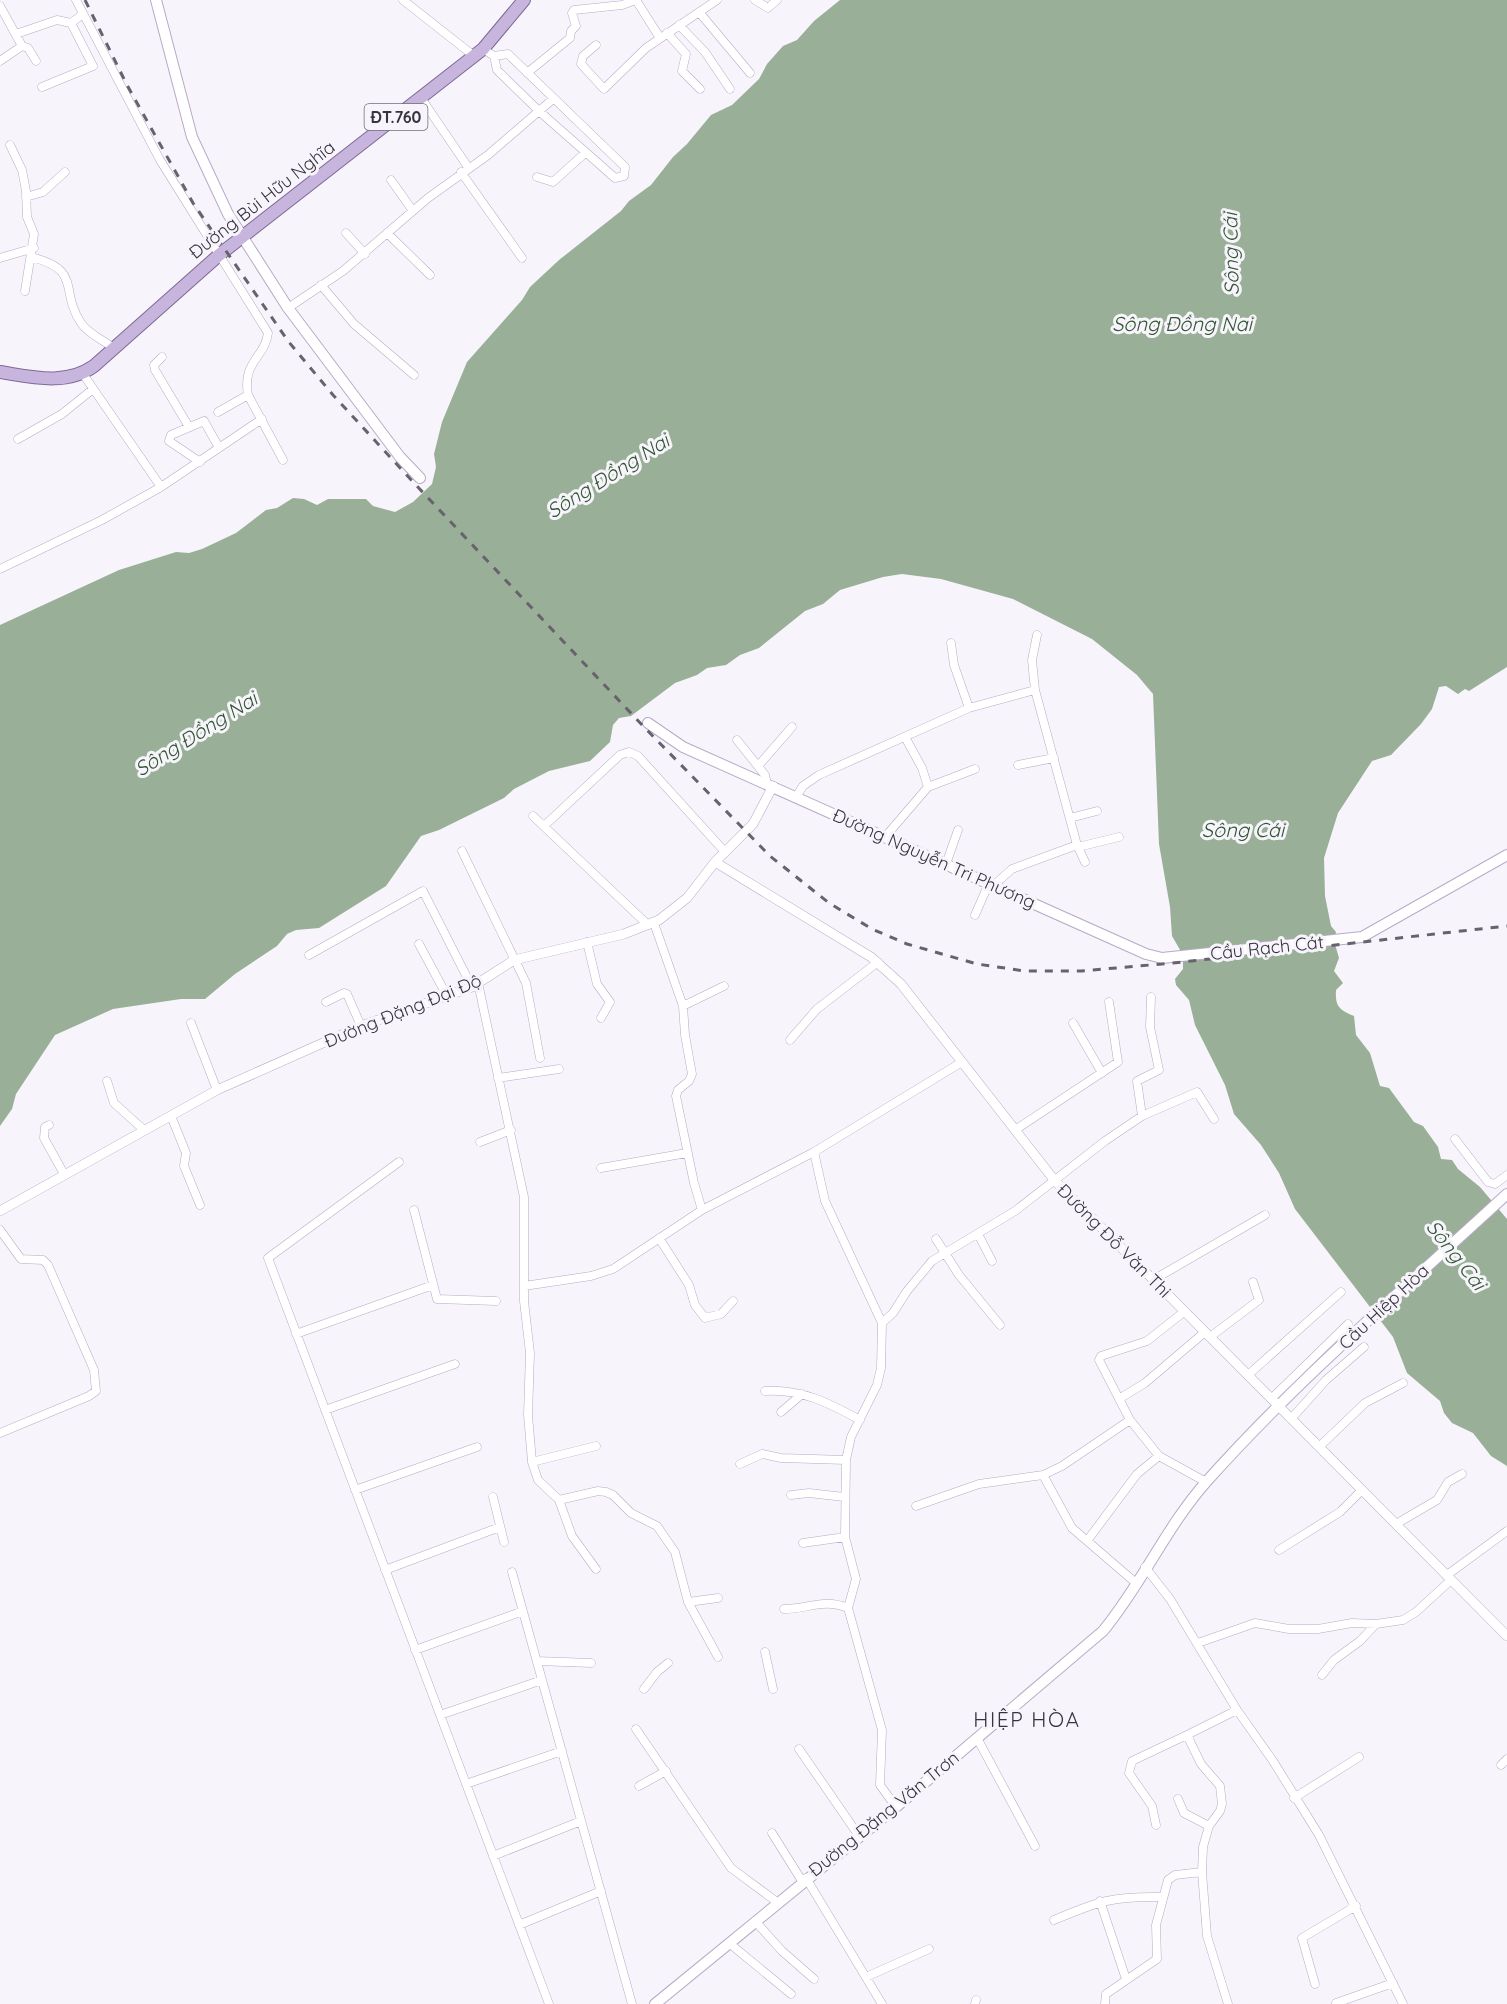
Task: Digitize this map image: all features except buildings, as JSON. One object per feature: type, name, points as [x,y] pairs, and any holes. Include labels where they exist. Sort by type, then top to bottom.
[{"type":"main road","points":[[156,0],[192,137],[212,183],[242,237],[288,308],[385,434],[422,476]]},
{"type":"main road","name":"Đường Bùi Hữu Nghĩa","points":[[1,372],[55,379],[83,374],[115,349],[219,255],[479,52],[524,0]]},
{"type":"main road","name":"Đường Nguyễn Tri Phương","points":[[651,721],[668,738],[697,752],[1146,954],[1172,959]]},
{"type":"main road","name":"Cầu Rạch Cát","points":[[1172,959],[1362,938],[1507,856]]},
{"type":"main road","name":"Cầu Hiệp Hòa","points":[[1314,1371],[1507,1194]]},
{"type":"main road","name":"Đường Đặng Văn Trơn","points":[[655,2004],[804,1879],[896,1807],[1102,1631],[1119,1611],[1183,1510],[1275,1402],[1314,1371]]},
{"type":"street","points":[[5,0],[0,5],[22,46],[31,51],[36,61]]},
{"type":"street","points":[[76,0],[160,160],[268,333],[247,371],[248,395],[283,460]]},
{"type":"street","points":[[403,0],[479,52],[494,56],[508,54],[625,167],[624,176],[615,178],[539,111],[497,70],[494,56]]},
{"type":"street","points":[[527,73],[570,38],[576,21],[572,13],[576,9],[622,5],[636,0],[664,36],[686,54],[682,71],[699,89]]},
{"type":"street","points":[[596,45],[583,56],[581,64],[604,89],[664,36],[717,0]]},
{"type":"street","points":[[755,0],[768,8],[777,0]]},
{"type":"street","points":[[699,12],[750,73]]},
{"type":"street","points":[[16,34],[57,20],[71,23],[83,14]]},
{"type":"street","points":[[42,87],[93,66],[71,23]]},
{"type":"street","points":[[679,25],[705,52],[730,88]]},
{"type":"street","points":[[0,61],[22,46]]},
{"type":"street","points":[[421,98],[522,258]]},
{"type":"street","points":[[288,308],[364,254],[413,211],[488,155],[553,99]]},
{"type":"street","points":[[10,145],[22,170],[27,217],[34,234],[34,248],[25,291]]},
{"type":"street","points":[[537,177],[553,182],[585,153]]},
{"type":"street","points":[[26,197],[43,192],[65,172]]},
{"type":"street","points":[[391,180],[413,211]]},
{"type":"street","points":[[346,233],[364,254]]},
{"type":"street","points":[[387,233],[430,275]]},
{"type":"street","points":[[0,258],[34,248]]},
{"type":"street","points":[[31,257],[52,262],[61,268],[81,325],[115,349]]},
{"type":"street","points":[[321,285],[354,324],[414,375]]},
{"type":"street","points":[[162,357],[154,366],[154,370],[189,427]]},
{"type":"street","points":[[83,374],[161,487]]},
{"type":"street","points":[[18,439],[62,414],[93,389]]},
{"type":"street","points":[[218,412],[248,395]]},
{"type":"street","points":[[0,569],[102,520],[161,487],[200,462],[218,446],[261,419]]},
{"type":"street","points":[[200,462],[169,441],[171,435],[206,422],[218,446]]},
{"type":"street","points":[[1037,635],[1032,660],[1035,690],[1078,846],[1085,861]]},
{"type":"street","points":[[951,643],[954,665],[969,708]]},
{"type":"street","points":[[796,797],[803,786],[819,774],[969,708],[1035,690]]},
{"type":"street","points":[[758,766],[792,727]]},
{"type":"street","points":[[905,737],[922,768],[928,787]]},
{"type":"street","points":[[737,740],[770,785]]},
{"type":"street","points":[[544,826],[620,755],[629,752],[638,756],[725,852]]},
{"type":"street","points":[[1018,765],[1054,758]]},
{"type":"street","points":[[885,837],[928,787],[975,768]]},
{"type":"street","name":"Đường Đặng Đại Độ","points":[[0,1211],[217,1090],[361,1026],[475,985],[514,960],[652,926],[679,906],[715,862],[753,824],[770,785]]},
{"type":"street","points":[[1070,818],[1097,811]]},
{"type":"street","points":[[533,816],[652,926],[683,1006],[692,1079],[676,1093],[687,1153],[702,1210]]},
{"type":"street","points":[[946,864],[958,830]]},
{"type":"street","points":[[975,915],[991,884],[1012,869],[1078,846],[1119,837]]},
{"type":"street","points":[[462,850],[526,983],[540,1058]]},
{"type":"street","name":"Đường Đỗ Văn Thi","points":[[715,862],[878,962],[901,984],[1055,1181],[1506,1634]]},
{"type":"street","points":[[309,955],[423,891],[475,985],[511,1130],[524,1197],[524,1286],[530,1353],[528,1414],[532,1462],[538,1480],[559,1500],[572,1536],[596,1569]]},
{"type":"street","points":[[587,942],[597,984],[610,1002],[601,1018]]},
{"type":"street","points":[[419,944],[447,996]]},
{"type":"street","points":[[790,1041],[817,1009],[878,962]]},
{"type":"street","points":[[683,1006],[724,986]]},
{"type":"street","points":[[326,1002],[344,993],[347,994],[361,1026]]},
{"type":"street","points":[[1142,1116],[1137,1081],[1159,1070],[1150,1026],[1151,997]]},
{"type":"street","points":[[1015,1130],[1119,1060],[1109,1002]]},
{"type":"street","points":[[191,1023],[217,1090]]},
{"type":"street","points":[[1073,1023],[1102,1073]]},
{"type":"street","points":[[524,1286],[591,1276],[614,1269],[702,1210],[814,1152],[962,1062]]},
{"type":"street","points":[[498,1078],[559,1069]]},
{"type":"street","points":[[107,1081],[114,1103],[144,1130]]},
{"type":"street","points":[[882,1323],[893,1313],[932,1261],[978,1234],[1055,1181],[1105,1141],[1142,1116],[1197,1092],[1201,1094],[1214,1119]]},
{"type":"street","points":[[171,1116],[186,1153],[184,1166],[200,1205]]},
{"type":"street","points":[[49,1125],[45,1128],[44,1138],[64,1174]]},
{"type":"street","points":[[480,1142],[511,1130]]},
{"type":"street","points":[[1455,1139],[1488,1182],[1495,1184],[1507,1175]]},
{"type":"street","points":[[814,1152],[825,1201],[882,1323],[881,1368],[877,1385],[851,1437],[846,1460],[845,1537],[856,1579],[848,1608],[882,1730],[880,1785],[896,1807]]},
{"type":"street","points":[[601,1168],[687,1153]]},
{"type":"street","points":[[399,1162],[268,1258],[549,2004]]},
{"type":"street","points":[[414,1210],[436,1299],[496,1300]]},
{"type":"street","points":[[1154,1280],[1265,1215]]},
{"type":"street","points":[[0,1230],[21,1259],[43,1260],[48,1266],[94,1370],[97,1383],[96,1391],[89,1396],[0,1433]]},
{"type":"street","points":[[978,1234],[992,1261]]},
{"type":"street","points":[[659,1238],[689,1285],[700,1314],[705,1318],[721,1314],[733,1301]]},
{"type":"street","points":[[936,1239],[944,1254],[1000,1325]]},
{"type":"street","points":[[1119,1399],[1145,1383],[1208,1335],[1260,1300],[1253,1282]]},
{"type":"street","points":[[296,1334],[433,1285]]},
{"type":"street","points":[[1248,1375],[1341,1292]]},
{"type":"street","points":[[1185,1311],[1147,1341],[1101,1356],[1099,1364],[1130,1420],[1159,1456],[1206,1482]]},
{"type":"street","points":[[1275,1402],[1348,1324]]},
{"type":"street","points":[[1291,1419],[1326,1380],[1364,1347]]},
{"type":"street","points":[[325,1410],[455,1364]]},
{"type":"street","points":[[1319,1447],[1365,1403],[1403,1383]]},
{"type":"street","points":[[765,1391],[784,1390],[823,1400],[860,1420]]},
{"type":"street","points":[[781,1412],[802,1394]]},
{"type":"street","points":[[916,1506],[979,1484],[1042,1475],[1062,1466],[1130,1420]]},
{"type":"street","points":[[532,1462],[596,1446]]},
{"type":"street","points":[[355,1490],[477,1447]]},
{"type":"street","points":[[740,1464],[762,1454],[781,1458],[846,1460]]},
{"type":"street","points":[[1087,1541],[1137,1474],[1159,1456]]},
{"type":"street","points":[[1396,1524],[1437,1500],[1448,1482],[1462,1474]]},
{"type":"street","points":[[1042,1475],[1066,1519],[1087,1541],[1136,1583]]},
{"type":"street","points":[[1279,1551],[1340,1512],[1362,1490]]},
{"type":"street","points":[[559,1500],[598,1491],[606,1492],[613,1495],[631,1514],[657,1526],[675,1552],[688,1602],[718,1657]]},
{"type":"street","points":[[791,1495],[808,1492],[844,1497]]},
{"type":"street","points":[[493,1497],[504,1542]]},
{"type":"street","points":[[385,1570],[500,1527]]},
{"type":"street","points":[[1198,1643],[1255,1623],[1299,1629],[1318,1629],[1352,1623],[1376,1624],[1410,1617],[1449,1578],[1507,1531]]},
{"type":"street","points":[[802,1543],[845,1537]]},
{"type":"street","points":[[1145,1567],[1170,1599],[1237,1710],[1274,1761],[1294,1798],[1319,1835],[1403,2004]]},
{"type":"street","points":[[512,1572],[632,2004]]},
{"type":"street","points":[[688,1602],[718,1598]]},
{"type":"street","points":[[784,1609],[803,1609],[824,1602],[848,1608]]},
{"type":"street","points":[[416,1650],[523,1611]]},
{"type":"street","points":[[1322,1675],[1334,1660],[1360,1641],[1376,1624]]},
{"type":"street","points":[[765,1652],[773,1689]]},
{"type":"street","points":[[537,1661],[591,1664]]},
{"type":"street","points":[[644,1689],[657,1672],[668,1663]]},
{"type":"street","points":[[440,1715],[542,1680]]},
{"type":"street","points":[[1156,1825],[1152,1806],[1129,1773],[1128,1766],[1132,1761],[1237,1710]]},
{"type":"street","points":[[636,1729],[731,1868],[777,1902]]},
{"type":"street","points":[[1187,1735],[1201,1764],[1220,1786],[1220,1811],[1209,1826],[1203,1847],[1202,1872],[1207,1936],[1228,2004]]},
{"type":"street","points":[[977,1738],[1035,1846]]},
{"type":"street","points":[[799,1749],[859,1836]]},
{"type":"street","points":[[466,1784],[562,1751]]},
{"type":"street","points":[[1294,1798],[1359,1757]]},
{"type":"street","points":[[639,1786],[666,1771]]},
{"type":"street","points":[[1178,1799],[1184,1813],[1209,1826]]},
{"type":"street","points":[[493,1856],[581,1821]]},
{"type":"street","points":[[771,1833],[804,1879],[882,2004]]},
{"type":"street","points":[[1105,2004],[1106,1994],[1126,1978],[1157,1959],[1156,1925],[1168,1880],[1175,1875],[1202,1872]]},
{"type":"street","points":[[519,1924],[601,1891]]},
{"type":"street","points":[[1054,1920],[1100,1900],[1122,1896],[1162,1897]]},
{"type":"street","points":[[1100,1900],[1126,1978]]},
{"type":"street","points":[[1316,1984],[1302,1938],[1356,1906]]},
{"type":"street","points":[[755,1921],[782,1951],[814,1979]]},
{"type":"street","points":[[729,1943],[791,1994]]},
{"type":"street","points":[[866,1977],[929,1949]]},
{"type":"street","points":[[1336,2003],[1393,1983]]},
{"type":"water","name":"Sông Đồng Nai","points":[[840,0],[1507,0],[1507,667],[1469,691],[1465,689],[1458,694],[1446,686],[1439,687],[1432,709],[1421,724],[1391,755],[1372,761],[1338,813],[1324,858],[1325,896],[1331,926],[1336,932],[1334,941],[1339,958],[1334,971],[1343,983],[1336,990],[1337,1004],[1345,1012],[1354,1016],[1356,1035],[1370,1053],[1380,1086],[1389,1088],[1414,1122],[1423,1126],[1438,1147],[1441,1159],[1452,1160],[1458,1169],[1480,1187],[1507,1219],[1507,1466],[1491,1456],[1473,1433],[1452,1423],[1444,1413],[1440,1401],[1407,1373],[1393,1337],[1295,1209],[1279,1173],[1261,1145],[1234,1114],[1225,1085],[1195,1025],[1189,1000],[1176,985],[1175,979],[1183,969],[1183,955],[1172,936],[1170,907],[1159,844],[1153,694],[1137,675],[1092,639],[1013,599],[941,579],[902,574],[883,577],[840,590],[823,604],[805,611],[759,648],[740,655],[726,665],[707,668],[697,675],[675,683],[631,716],[619,718],[613,725],[610,742],[590,761],[549,771],[514,789],[504,798],[439,830],[421,836],[386,886],[319,928],[296,930],[287,934],[277,946],[235,974],[205,999],[181,999],[113,1009],[55,1035],[16,1094],[12,1109],[0,1126],[0,625],[119,570],[176,552],[189,553],[202,549],[236,533],[266,510],[277,508],[293,498],[304,499],[317,505],[328,499],[366,499],[373,506],[395,512],[413,502],[432,484],[436,467],[434,454],[442,422],[467,362],[522,300],[530,287],[559,260],[651,185],[711,115],[732,105],[759,79],[767,64],[783,46],[797,40],[814,21]]},
{"type":"railway","points":[[85,0],[127,85],[193,203],[288,341],[333,395],[414,483],[644,727],[770,856],[829,903],[872,929],[907,944],[977,964],[1025,971],[1081,971],[1173,963],[1507,926]]},
{"type":"district","name":"HIỆP HÒA","points":[[1027,1720]]},
{"type":"water label","name":"Sông Cái","points":[[1231,254]]},
{"type":"water label","name":"Sông Cái","points":[[1243,830]]},
{"type":"water label","name":"Sông Cái","points":[[1456,1255]]}]
